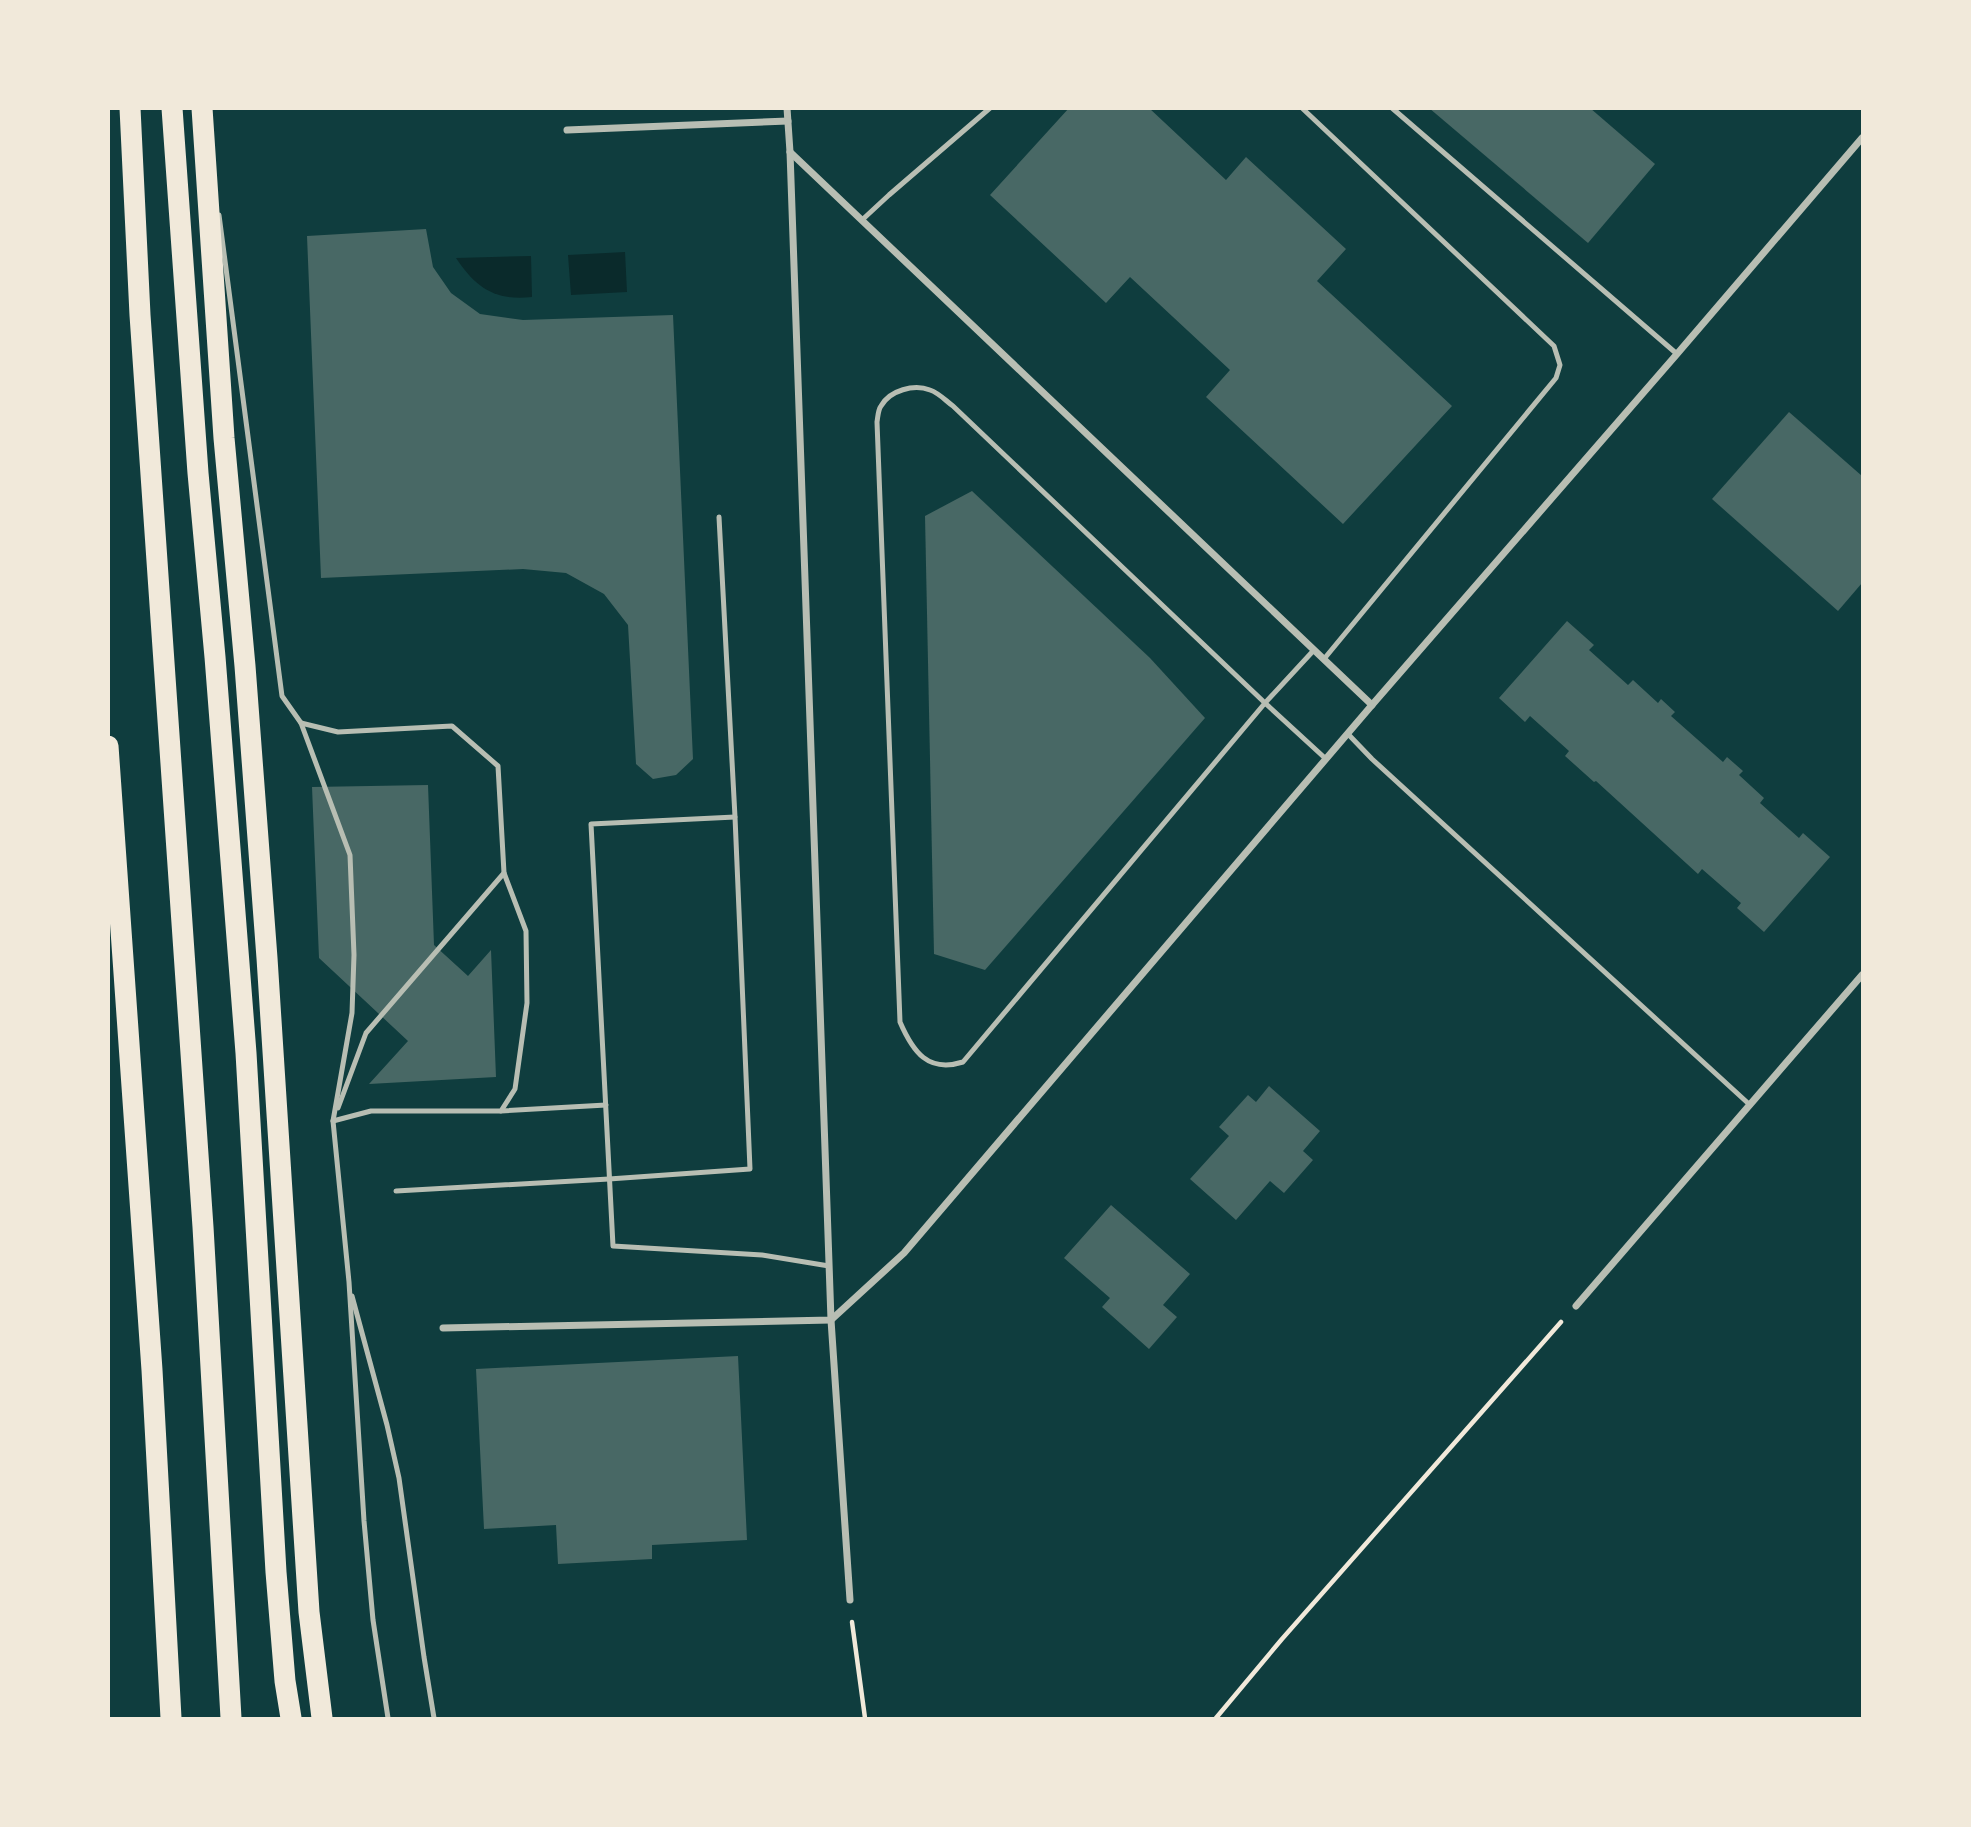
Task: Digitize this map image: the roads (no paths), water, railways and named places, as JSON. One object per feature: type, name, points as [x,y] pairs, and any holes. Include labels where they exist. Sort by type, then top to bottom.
[{"type":"highway","points":[[131,108],[140,315],[202,1227],[231,1718]]},
{"type":"highway","points":[[172,108],[197,460],[246,1053],[276,1572],[290,1718]]},
{"type":"highway","points":[[204,108],[224,438],[245,666],[267,958],[308,1599],[322,1718]]},
{"type":"highway","points":[[108,746],[152,1370],[171,1718]]},
{"type":"street","points":[[787,108],[831,1321],[850,1600]]},
{"type":"street","points":[[567,130],[788,121]]},
{"type":"street","points":[[443,1328],[831,1321],[904,1253],[1372,705],[1863,138]]},
{"type":"street","points":[[790,152],[1372,705]]},
{"type":"street","points":[[1576,1306],[1863,975]]},
{"type":"lane","points":[[204,108],[214,177]]},
{"type":"lane","points":[[862,220],[990,108]]},
{"type":"lane","points":[[1302,108],[1555,346],[1560,365],[1556,377],[1324,659]]},
{"type":"lane","points":[[1392,108],[1677,354]]},
{"type":"lane","points":[[218,204],[282,696],[301,723],[349,855],[354,956],[352,1013],[333,1121],[349,1282],[373,1619],[388,1718]]},
{"type":"lane","points":[[1314,650],[1265,704],[963,1062],[950,1066],[934,1064],[922,1057],[909,1042],[900,1023],[877,422],[879,407],[889,396],[918,387],[933,390],[953,406],[1265,704],[1326,759]]},
{"type":"lane","points":[[396,1191],[609,1180],[750,1169],[719,517]]},
{"type":"lane","points":[[301,723],[338,732],[452,726],[498,766],[503,873],[526,931],[527,1003],[515,1089],[501,1111]]},
{"type":"lane","points":[[1348,734],[1750,1105]]},
{"type":"lane","points":[[735,817],[591,824],[613,1246],[762,1255],[829,1266]]},
{"type":"lane","points":[[333,1121],[366,1033],[503,873]]},
{"type":"lane","points":[[333,1121],[371,1111],[501,1111],[606,1105]]},
{"type":"lane","points":[[349,1282],[399,1478],[434,1718]]},
{"type":"water","points":[[625,252],[627,292],[571,295],[568,255]]},
{"type":"water","points":[[531,256],[532,297],[519,298],[497,294],[479,285],[456,258]]}]
